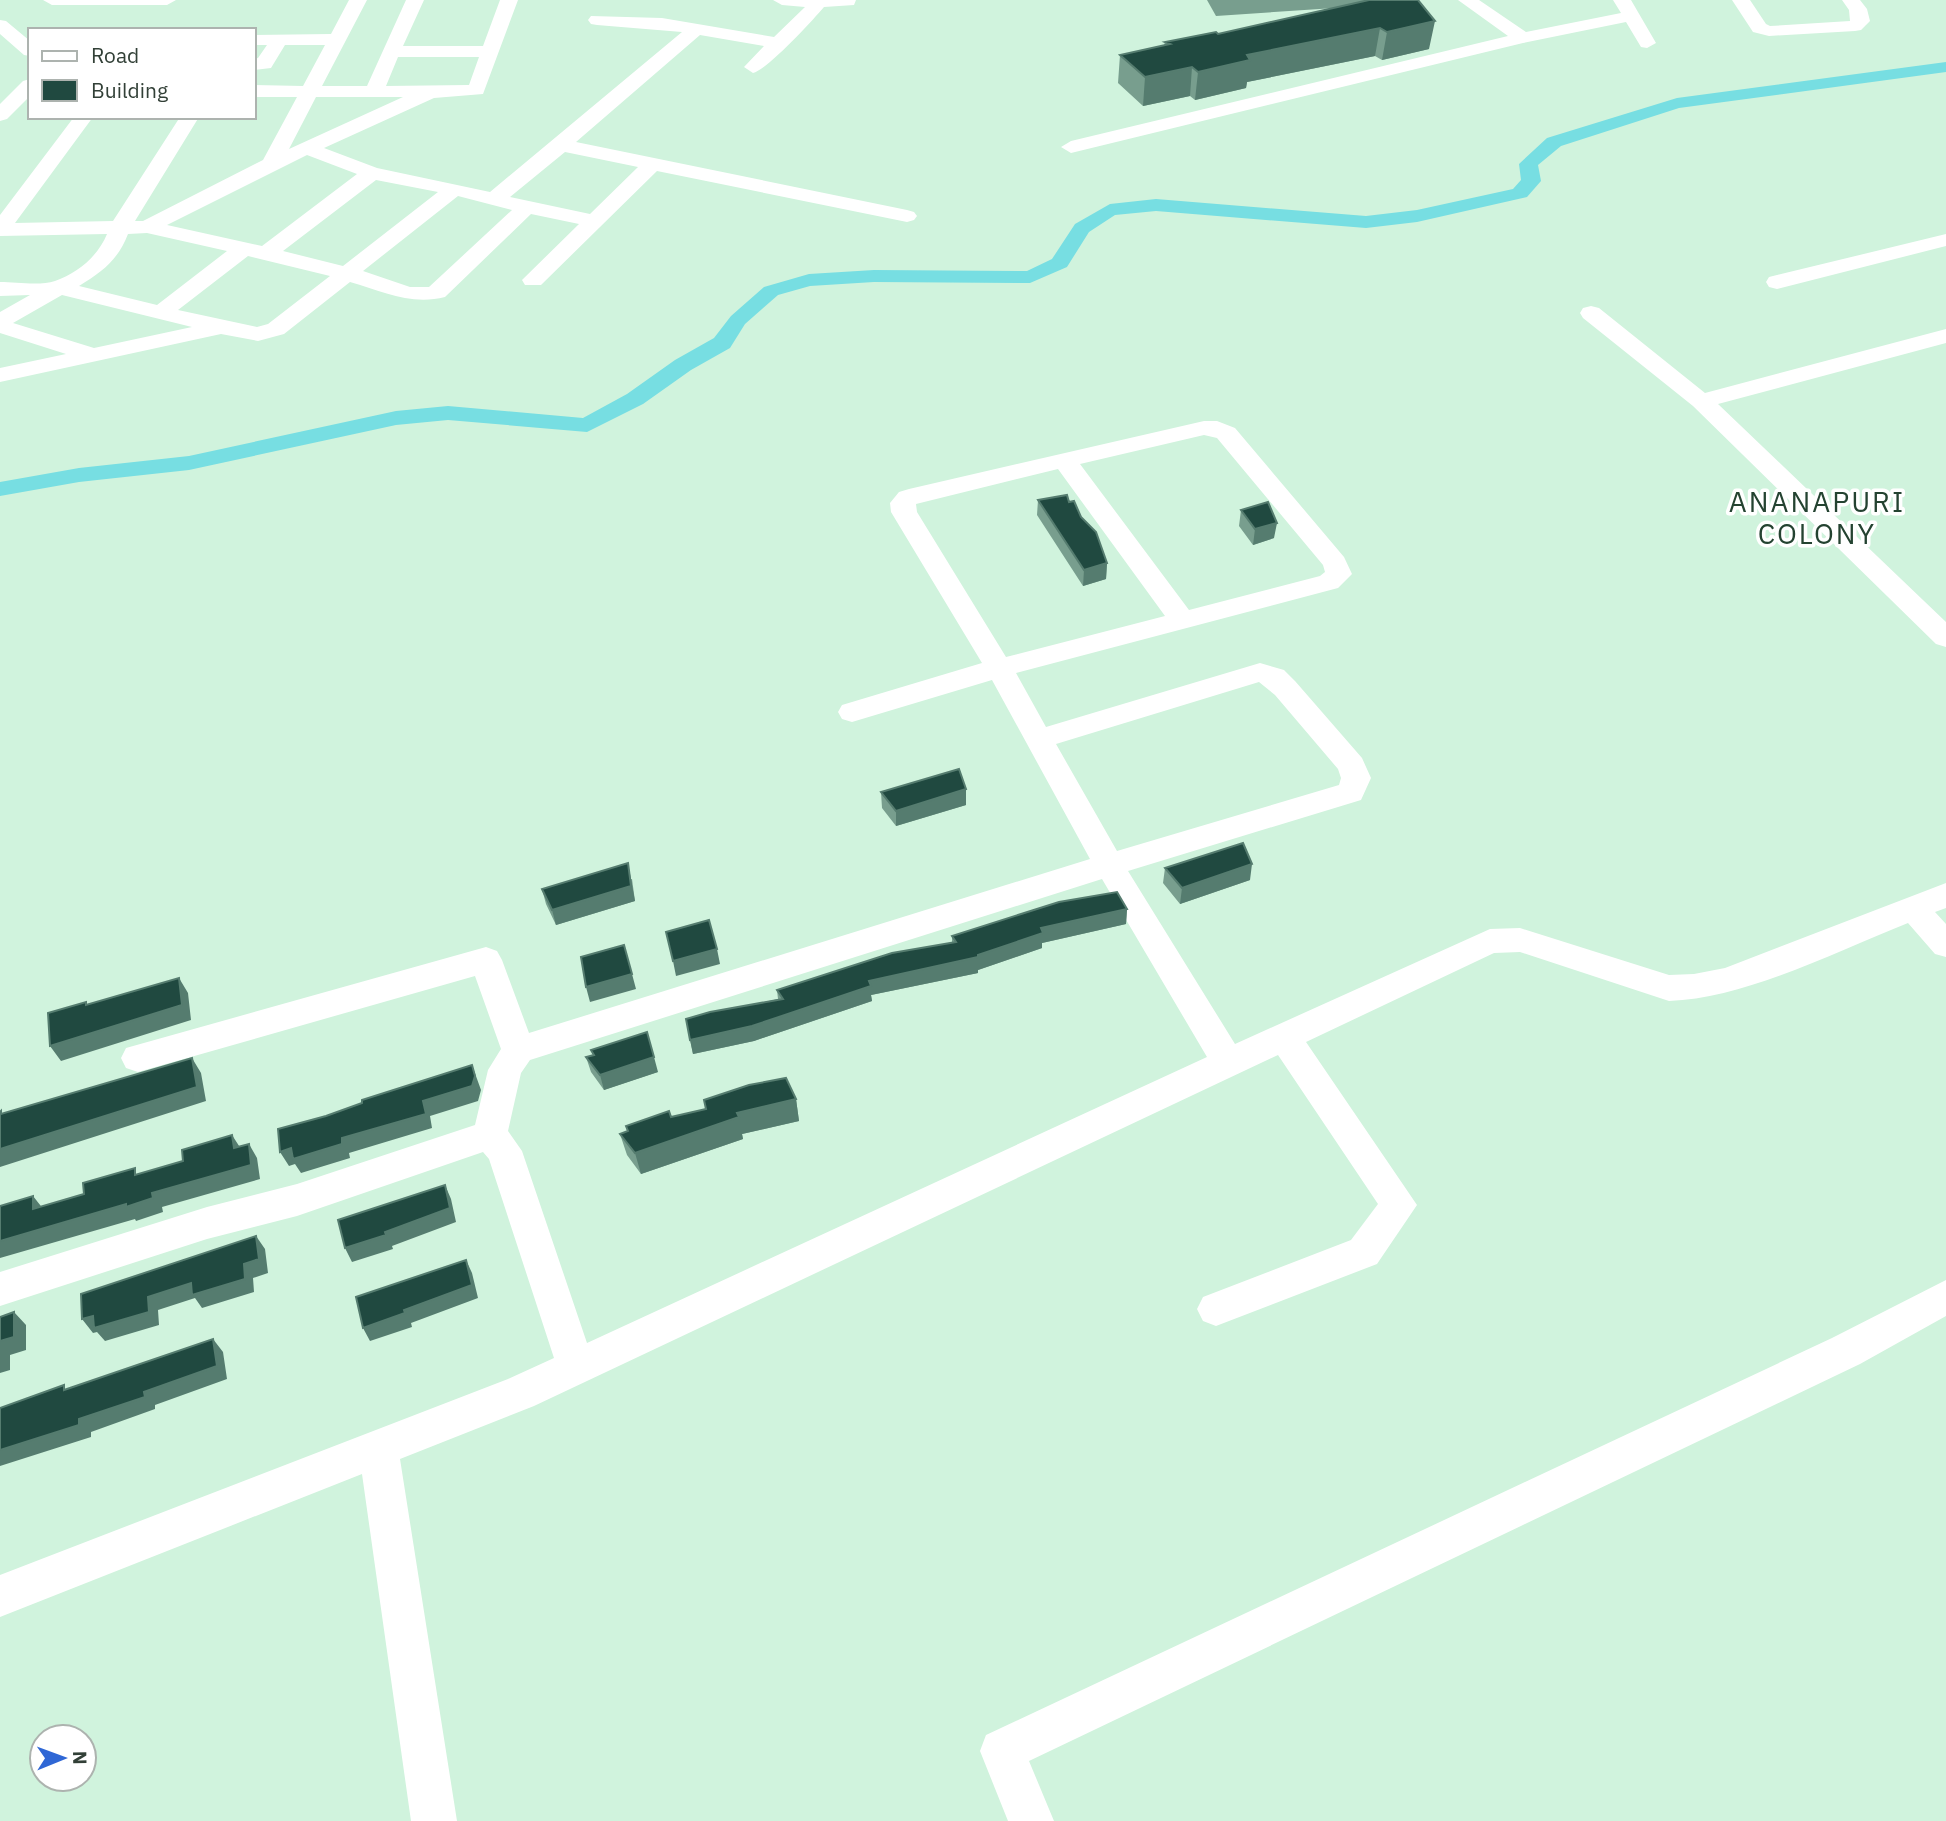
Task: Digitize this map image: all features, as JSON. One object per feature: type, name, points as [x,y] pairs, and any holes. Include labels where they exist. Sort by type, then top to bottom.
[{"type":"street","points":[[52,0],[167,0]]},
{"type":"street","points":[[271,164],[358,0]]},
{"type":"street","points":[[374,91],[415,0]]},
{"type":"street","points":[[256,90],[476,90],[509,0]]},
{"type":"street","points":[[590,40],[604,0]]},
{"type":"street","points":[[782,0],[848,1]]},
{"type":"street","points":[[1466,0],[1523,38]]},
{"type":"street","points":[[1741,0],[1759,28],[1769,31],[1855,26],[1861,21],[1858,9],[1851,0]]},
{"type":"street","points":[[753,67],[816,9],[817,2]]},
{"type":"street","points":[[1071,147],[1523,38],[1627,8],[1647,43]]},
{"type":"street","points":[[597,20],[662,23],[780,43]]},
{"type":"street","points":[[0,25],[20,44]]},
{"type":"street","points":[[494,199],[697,29]]},
{"type":"street","points":[[256,40],[338,39]]},
{"type":"street","points":[[256,64],[264,64],[279,40]]},
{"type":"street","points":[[390,52],[490,51]]},
{"type":"street","points":[[147,227],[271,164],[430,92]]},
{"type":"street","points":[[0,115],[25,94]]},
{"type":"street","points":[[0,230],[83,119]]},
{"type":"street","points":[[0,324],[96,267],[112,248],[118,229],[189,119]]},
{"type":"street","points":[[561,145],[908,216]]},
{"type":"street","points":[[307,148],[372,173],[594,221]]},
{"type":"street","points":[[533,279],[654,163]]},
{"type":"street","points":[[265,254],[372,173]]},
{"type":"street","points":[[0,289],[61,288],[258,334],[276,329],[454,189]]},
{"type":"street","points":[[0,230],[147,227],[348,274],[416,295],[430,295],[437,292],[527,206]]},
{"type":"street","points":[[1777,282],[1946,240]]},
{"type":"street","points":[[161,312],[243,249]]},
{"type":"street","points":[[1591,313],[1701,401],[1946,638]]},
{"type":"street","points":[[0,324],[92,355]]},
{"type":"street","points":[[0,375],[222,327]]},
{"type":"street","points":[[1701,401],[1946,336]]},
{"type":"street","points":[[852,712],[999,668],[1329,582],[1339,574],[1335,563],[1226,433],[1217,428],[1204,428],[918,494],[908,497],[903,503],[904,512],[999,668],[1109,865],[1228,1062]]},
{"type":"street","points":[[1065,461],[1182,620]]},
{"type":"street","points":[[490,1135],[505,1070],[517,1049],[1109,865],[1325,803],[1351,792],[1356,778],[1352,765],[1285,688],[1274,677],[1260,672],[1038,739]]},
{"type":"street","points":[[0,1596],[520,1393],[1490,941],[1520,940],[1641,981],[1669,988],[1694,987],[1729,980],[1946,895]]},
{"type":"street","points":[[1913,908],[1946,945]]},
{"type":"street","points":[[138,1058],[486,960],[517,1049]]},
{"type":"street","points":[[1216,1309],[1364,1252],[1399,1205],[1283,1036]]},
{"type":"street","points":[[0,1289],[207,1223],[297,1200],[490,1135]]},
{"type":"street","points":[[490,1135],[504,1151],[576,1367]]},
{"type":"street","points":[[1031,1821],[1002,1751],[1846,1351],[1946,1297]]},
{"type":"street","points":[[378,1448],[434,1821]]},
{"type":"building","points":[[1369,0],[1418,0],[1435,21],[1387,32],[1380,28],[1247,55],[1250,60],[1198,72],[1192,67],[1145,77],[1120,55],[1170,44],[1165,42],[1216,32],[1218,34]]},
{"type":"building","points":[[1067,495],[1069,502],[1074,501],[1081,517],[1096,532],[1107,563],[1084,570],[1038,500]]},
{"type":"building","points":[[1268,502],[1277,523],[1255,529],[1241,510]]},
{"type":"building","points":[[959,769],[966,789],[896,811],[881,792]]},
{"type":"building","points":[[1243,843],[1252,864],[1182,888],[1165,868]]},
{"type":"building","points":[[628,863],[631,886],[552,910],[542,889]]},
{"type":"building","points":[[1117,892],[1127,909],[1041,928],[1043,933],[978,957],[869,981],[871,986],[752,1026],[690,1040],[686,1019],[783,999],[777,990],[892,953],[956,942],[952,936],[1059,902]]},
{"type":"building","points":[[709,920],[717,949],[673,961],[666,932]]},
{"type":"building","points":[[624,945],[632,974],[586,987],[581,957]]},
{"type":"building","points":[[179,978],[182,1005],[50,1046],[48,1013]]},
{"type":"building","points":[[647,1032],[654,1057],[600,1075],[586,1057],[594,1055],[591,1050]]},
{"type":"building","points":[[192,1058],[197,1087],[0,1149],[1,1111],[1,1114]]},
{"type":"building","points":[[472,1065],[475,1076],[472,1086],[423,1101],[426,1114],[342,1138],[342,1144],[293,1159],[291,1148],[280,1152],[278,1129],[326,1116],[362,1103],[362,1100]]},
{"type":"building","points":[[786,1078],[796,1099],[737,1113],[739,1117],[635,1153],[620,1134],[628,1131],[626,1126],[669,1111],[671,1117],[706,1109],[704,1100],[749,1085]]},
{"type":"building","points":[[232,1135],[234,1148],[249,1144],[251,1165],[152,1193],[153,1198],[126,1207],[126,1204],[0,1241],[0,1206],[33,1196],[33,1209],[84,1194],[83,1183],[135,1168],[135,1175],[183,1161],[182,1150]]},
{"type":"building","points":[[445,1185],[450,1208],[385,1232],[386,1235],[345,1248],[338,1220]]},
{"type":"building","points":[[256,1236],[259,1259],[244,1264],[245,1279],[192,1295],[191,1283],[148,1297],[149,1312],[94,1328],[93,1316],[82,1319],[81,1294]]},
{"type":"building","points":[[466,1260],[472,1285],[363,1328],[356,1297]]},
{"type":"building","points":[[14,1312],[14,1337],[0,1341],[0,1317]]},
{"type":"building","points":[[213,1339],[217,1366],[144,1392],[145,1397],[79,1419],[79,1425],[0,1450],[0,1408],[64,1385],[64,1390]]},
{"type":"waterway","points":[[0,489],[79,475],[189,463],[396,418],[448,413],[587,425],[635,399],[683,365],[722,343],[738,320],[771,291],[809,280],[874,276],[1030,277],[1060,263],[1082,228],[1110,210],[1156,205],[1366,222],[1417,216],[1520,193],[1531,181],[1528,164],[1554,142],[1677,103],[1946,67]]},
{"type":"district","name":"ANANAPURI COLONY","points":[[1817,518]]}]
